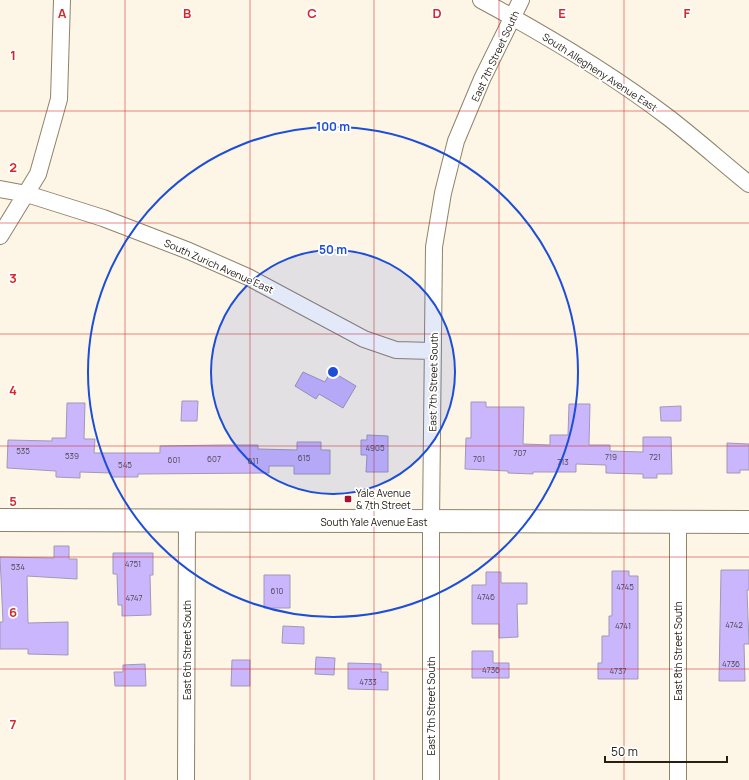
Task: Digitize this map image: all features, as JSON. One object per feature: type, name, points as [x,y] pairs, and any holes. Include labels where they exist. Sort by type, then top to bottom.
[{"type":"main road","name":"South Yale Avenue East","points":[[0,520],[749,522]]},
{"type":"street","points":[[0,236],[38,174],[59,98],[62,0]]},
{"type":"street","name":"South Allegheny Avenue East","points":[[481,0],[627,88],[669,119],[749,184]]},
{"type":"street","name":"East 7th Street South","points":[[431,780],[431,522],[434,247],[449,167],[456,141],[482,78],[521,0]]},
{"type":"street","name":"South Zurich Avenue East","points":[[0,189],[27,194],[103,218],[189,251],[248,277],[364,339],[396,350],[433,351]]},
{"type":"street","name":"East 6th Street South","points":[[186,780],[187,520]]},
{"type":"street","name":"East 8th Street South","points":[[678,521],[678,780]]},
{"type":"building","points":[[331,371],[356,386],[343,408],[319,394],[316,399],[295,386],[303,372],[325,382]]},
{"type":"building","points":[[182,401],[198,401],[197,421],[181,421]]},
{"type":"building","points":[[471,402],[486,402],[486,407],[524,407],[523,444],[550,445],[550,435],[568,435],[569,404],[590,404],[589,445],[610,445],[610,451],[643,452],[643,437],[671,437],[672,474],[657,474],[657,478],[643,478],[643,474],[606,473],[606,465],[576,464],[576,472],[533,472],[533,474],[465,469],[466,438],[471,438]]},
{"type":"building","points":[[67,403],[85,403],[84,439],[95,439],[94,453],[160,453],[160,446],[222,445],[258,445],[258,449],[297,450],[297,442],[321,442],[321,450],[330,450],[330,474],[294,474],[294,466],[269,466],[269,473],[138,474],[138,477],[111,477],[111,473],[80,472],[80,478],[56,477],[56,471],[7,468],[8,440],[52,441],[52,438],[66,438]]},
{"type":"building","points":[[681,406],[681,421],[661,421],[660,407]]},
{"type":"building","points":[[367,435],[388,436],[388,472],[366,472],[367,455],[361,455],[361,440],[367,440]]},
{"type":"building","points":[[727,443],[749,444],[749,470],[740,470],[740,473],[727,473]]},
{"type":"building","points":[[54,546],[69,546],[69,559],[77,559],[77,579],[27,576],[28,623],[68,622],[68,655],[28,654],[28,649],[0,649],[0,622],[3,622],[0,557],[54,558]]},
{"type":"building","points":[[113,553],[153,553],[153,575],[150,575],[151,615],[122,616],[122,605],[118,605],[117,574],[113,574]]},
{"type":"building","points":[[721,570],[749,570],[749,590],[747,590],[749,644],[744,644],[745,681],[719,681]]},
{"type":"building","points":[[612,571],[629,571],[629,576],[638,576],[638,679],[598,679],[598,663],[602,663],[602,636],[609,636],[609,616],[612,616]]},
{"type":"building","points":[[486,572],[501,572],[501,583],[527,583],[527,604],[517,604],[518,637],[499,638],[499,624],[472,624],[472,585],[486,585]]},
{"type":"building","points":[[264,575],[290,575],[290,608],[264,608]]},
{"type":"building","points":[[283,626],[304,627],[304,644],[282,643]]},
{"type":"building","points":[[472,651],[493,651],[493,663],[509,663],[509,678],[472,678]]},
{"type":"building","points":[[316,657],[335,658],[334,675],[315,674]]},
{"type":"building","points":[[232,660],[250,660],[250,686],[231,686]]},
{"type":"building","points":[[348,663],[381,664],[381,672],[388,672],[388,690],[348,689]]},
{"type":"building","points":[[145,664],[146,686],[115,686],[114,672],[123,672],[123,665]]},
{"type":"place","name":"Yale Avenue & 7th Street","points":[[348,499]]}]
